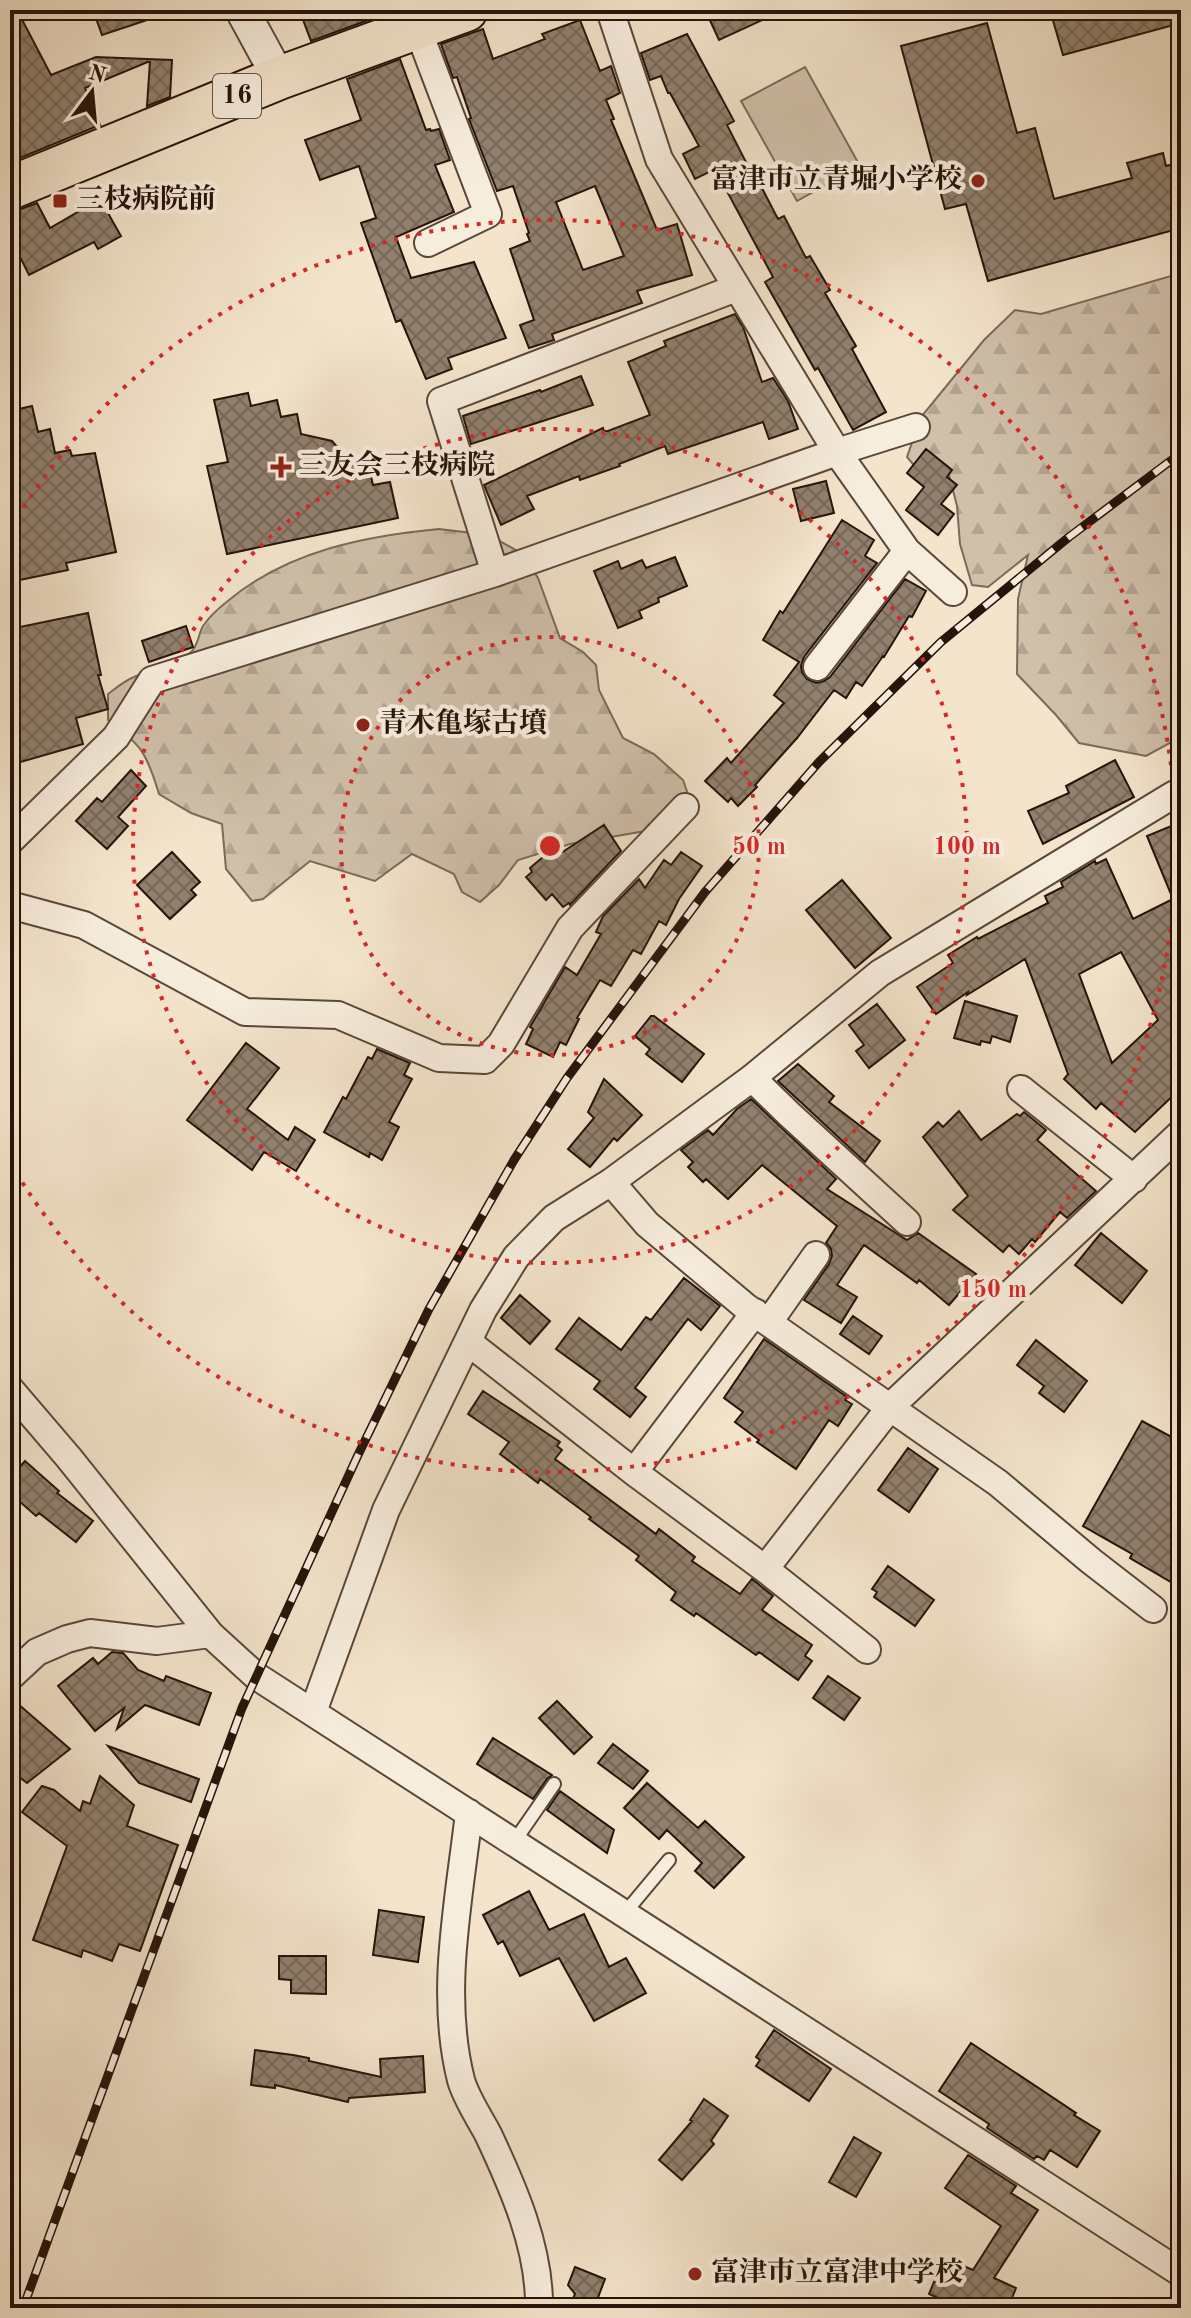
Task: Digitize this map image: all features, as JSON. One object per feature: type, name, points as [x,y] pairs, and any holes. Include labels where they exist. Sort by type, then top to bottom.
[{"type":"highway","name":"16","points":[[10,188],[279,78],[466,10]]},
{"type":"street","points":[[242,10],[279,78]]},
{"type":"street","points":[[610,10],[659,159],[837,452],[907,551],[953,592]]},
{"type":"street","points":[[417,27],[488,214],[428,243]]},
{"type":"street","points":[[495,573],[441,401],[736,288]]},
{"type":"street","points":[[10,841],[116,737],[152,680],[495,573],[916,427]]},
{"type":"street","points":[[817,667],[907,551]]},
{"type":"street","points":[[313,1712],[386,1510],[483,1310],[516,1257],[554,1218],[611,1182],[752,1078],[880,973],[1173,795],[1181,800]]},
{"type":"street","points":[[10,905],[84,925],[245,1012],[338,1015],[439,1058],[485,1060],[501,1044],[570,928],[685,807]]},
{"type":"street","points":[[752,1078],[907,1222]]},
{"type":"street","points":[[1021,1089],[1134,1179]]},
{"type":"street","points":[[765,1569],[891,1406],[1181,1133]]},
{"type":"street","points":[[611,1182],[647,1224],[762,1317],[998,1483],[1153,1609]]},
{"type":"street","points":[[634,1472],[816,1255]]},
{"type":"street","points":[[468,1342],[867,1650]]},
{"type":"street","points":[[10,1389],[210,1634],[256,1676],[1181,2273]]},
{"type":"street","points":[[10,1677],[37,1652],[90,1633],[157,1641],[210,1634]]},
{"type":"street","points":[[469,1813],[451,1970],[453,2040],[462,2084],[511,2184],[537,2275],[539,2308]]},
{"type":"lane","points":[[514,1842],[554,1784]]},
{"type":"lane","points":[[624,1914],[669,1860]]},
{"type":"green space","points":[[805,67],[860,166],[797,201],[741,101]]},
{"type":"green space","points":[[1181,273],[1181,737],[1146,756],[1079,743],[1017,674],[1018,599],[1028,555],[988,587],[972,585],[960,544],[957,506],[948,471],[917,469],[907,457],[921,417],[984,340],[1015,310],[1041,314]]},
{"type":"green space","points":[[439,529],[489,535],[521,553],[538,578],[560,638],[583,652],[596,665],[599,690],[623,738],[654,754],[683,780],[692,806],[663,828],[570,844],[518,860],[499,885],[480,902],[462,892],[454,874],[412,854],[375,881],[310,861],[263,899],[252,901],[226,869],[222,824],[191,813],[159,794],[142,751],[108,720],[108,694],[130,679],[190,653],[203,626],[215,612],[276,569],[356,542]]},
{"type":"building","points":[[10,10],[17,10],[51,75],[96,57],[172,60],[170,97],[147,106],[150,61],[85,88],[100,125],[10,162]]},
{"type":"building","points":[[93,10],[164,10],[165,14],[102,35]]},
{"type":"building","points":[[320,10],[396,10],[311,41],[302,17]]},
{"type":"building","points":[[722,10],[784,10],[719,40],[708,16]]},
{"type":"building","points":[[1050,10],[1181,10],[1181,23],[1063,55]]},
{"type":"building","points":[[580,20],[600,71],[611,66],[620,93],[606,100],[614,119],[611,120],[657,230],[677,224],[692,275],[637,291],[642,303],[552,334],[554,340],[529,348],[520,325],[534,320],[510,249],[530,241],[529,233],[513,186],[497,191],[469,119],[457,77],[453,78],[441,44],[483,29],[493,59],[545,39],[542,34]],"holes":[[[595,186],[624,256],[583,270],[556,202]]]},
{"type":"building","points":[[987,23],[1017,133],[1035,128],[1054,199],[1132,178],[1127,163],[1163,153],[1166,166],[1181,162],[1181,228],[988,281],[966,204],[945,209],[901,46]]},
{"type":"building","points":[[687,34],[734,121],[727,125],[751,172],[778,219],[784,216],[806,258],[810,256],[830,290],[825,293],[856,346],[852,349],[886,412],[853,430],[765,282],[773,277],[715,169],[695,179],[683,154],[699,146],[661,76],[650,80],[641,53]]},
{"type":"building","points":[[400,59],[426,130],[439,129],[450,160],[435,165],[454,212],[396,237],[411,278],[474,262],[506,338],[448,358],[452,369],[426,379],[401,320],[396,322],[361,223],[376,218],[359,166],[320,180],[305,140],[361,120],[347,79]]},
{"type":"building","points":[[100,199],[121,236],[98,249],[94,242],[29,275],[10,237],[10,213],[37,203],[50,228]]},
{"type":"building","points":[[735,314],[743,327],[762,382],[773,378],[788,401],[798,429],[769,439],[763,422],[668,454],[665,446],[620,466],[580,480],[579,476],[527,496],[534,509],[501,525],[484,485],[603,428],[608,431],[650,415],[628,362],[666,346],[664,341]]},
{"type":"building","points":[[581,376],[593,405],[471,444],[463,416]]},
{"type":"building","points":[[248,393],[251,406],[277,400],[281,417],[297,414],[301,434],[332,441],[350,462],[367,459],[373,485],[390,482],[398,518],[227,554],[207,466],[228,462],[214,400]]},
{"type":"building","points":[[32,406],[38,432],[50,429],[55,453],[70,450],[72,456],[95,453],[116,552],[66,563],[68,570],[10,582],[10,411]]},
{"type":"building","points":[[926,449],[952,470],[947,477],[957,485],[941,504],[954,514],[938,535],[906,510],[924,487],[907,473]]},
{"type":"building","points":[[826,481],[834,513],[801,521],[793,489]]},
{"type":"building","points":[[842,520],[874,540],[865,556],[877,563],[804,657],[801,666],[807,679],[816,683],[830,677],[905,579],[926,591],[912,617],[909,616],[862,686],[856,682],[846,698],[834,690],[755,785],[757,787],[738,806],[731,798],[728,802],[705,781],[727,758],[731,763],[784,703],[774,695],[799,662],[763,640]]},
{"type":"building","points":[[675,557],[687,586],[658,598],[659,602],[639,611],[642,618],[618,628],[594,571],[618,561],[621,569],[642,560],[646,568]]},
{"type":"building","points":[[88,613],[101,675],[98,675],[108,709],[76,718],[83,744],[10,765],[10,629]]},
{"type":"building","points":[[186,626],[193,647],[149,662],[142,641]]},
{"type":"building","points":[[1115,760],[1134,797],[1043,844],[1028,811],[1069,793],[1066,786]]},
{"type":"building","points":[[131,770],[146,786],[118,817],[128,826],[107,849],[76,821],[97,798],[102,802]]},
{"type":"building","points":[[1181,822],[1181,1088],[1135,1132],[1101,1103],[1096,1109],[1064,1079],[1068,1074],[1025,959],[936,1014],[917,987],[953,963],[948,955],[977,937],[1048,903],[1045,896],[1063,887],[1061,882],[1095,861],[1096,864],[1106,859],[1133,919],[1173,899],[1147,836]],"holes":[[[1121,952],[1158,1020],[1112,1063],[1079,974]]]},
{"type":"building","points":[[604,825],[621,851],[570,905],[563,907],[552,894],[546,900],[526,877],[532,872],[530,868],[556,846],[561,853]]},
{"type":"building","points":[[172,852],[200,882],[191,890],[196,895],[170,919],[137,885]]},
{"type":"building","points":[[681,852],[702,866],[679,899],[666,925],[659,921],[641,954],[633,950],[611,986],[600,980],[577,1018],[566,1045],[560,1042],[553,1057],[526,1044],[533,1029],[530,1027],[565,967],[577,975],[601,934],[596,932],[603,916],[639,879],[645,888],[664,860],[671,865]]},
{"type":"building","points":[[842,880],[891,938],[855,968],[806,910]]},
{"type":"building","points":[[965,1001],[1017,1016],[1010,1042],[992,1036],[990,1043],[981,1041],[980,1045],[954,1038]]},
{"type":"building","points":[[877,1004],[905,1040],[869,1068],[856,1051],[864,1045],[849,1025]]},
{"type":"building","points":[[651,1016],[704,1054],[682,1082],[646,1054],[650,1049],[635,1036]]},
{"type":"building","points":[[246,1043],[279,1068],[247,1109],[288,1140],[295,1127],[315,1140],[296,1171],[264,1152],[252,1170],[187,1120]]},
{"type":"building","points":[[377,1049],[410,1063],[404,1075],[412,1079],[389,1122],[399,1127],[382,1160],[370,1153],[369,1157],[324,1132],[368,1057],[372,1059]]},
{"type":"building","points":[[798,1064],[834,1096],[829,1102],[880,1141],[865,1162],[778,1081]]},
{"type":"building","points":[[604,1079],[642,1115],[617,1141],[614,1138],[590,1167],[568,1149],[594,1118],[588,1112]]},
{"type":"building","points":[[751,1099],[836,1179],[827,1189],[907,1240],[918,1233],[976,1274],[949,1305],[919,1280],[917,1283],[864,1245],[837,1285],[857,1297],[841,1323],[804,1300],[829,1264],[831,1249],[826,1243],[837,1226],[762,1165],[728,1199],[688,1167],[693,1162],[681,1150],[708,1130],[713,1135]]},
{"type":"building","points":[[959,1111],[981,1140],[1024,1112],[1046,1130],[1037,1140],[1096,1191],[1067,1218],[1060,1212],[1035,1242],[1032,1239],[1019,1254],[1009,1245],[1003,1252],[953,1210],[968,1196],[923,1137],[938,1122],[943,1127]]},
{"type":"building","points":[[1101,1233],[1147,1271],[1122,1303],[1075,1265]]},
{"type":"building","points":[[684,1278],[720,1306],[701,1330],[688,1319],[635,1388],[646,1397],[630,1417],[594,1389],[600,1381],[556,1349],[579,1318],[621,1350],[646,1317],[651,1320]]},
{"type":"building","points":[[520,1295],[550,1321],[530,1344],[501,1318]]},
{"type":"building","points":[[853,1316],[882,1336],[869,1354],[840,1334]]},
{"type":"building","points":[[764,1339],[847,1397],[845,1400],[852,1404],[838,1426],[829,1420],[796,1469],[757,1442],[759,1440],[735,1422],[743,1412],[724,1398]]},
{"type":"building","points":[[1036,1340],[1087,1381],[1064,1412],[1039,1393],[1044,1386],[1017,1365]]},
{"type":"building","points":[[483,1391],[560,1442],[557,1446],[562,1450],[555,1459],[656,1534],[659,1529],[695,1557],[692,1561],[740,1594],[752,1579],[773,1596],[762,1610],[812,1645],[805,1656],[812,1661],[798,1680],[759,1652],[756,1655],[696,1613],[694,1616],[671,1600],[676,1592],[636,1560],[639,1556],[540,1479],[538,1483],[500,1454],[509,1442],[468,1414]]},
{"type":"building","points":[[1142,1421],[1181,1442],[1181,1588],[1130,1558],[1132,1554],[1083,1526]]},
{"type":"building","points":[[908,1448],[938,1469],[909,1512],[878,1490]]},
{"type":"building","points":[[25,1461],[59,1491],[57,1493],[93,1521],[76,1542],[39,1513],[36,1516],[10,1493],[10,1478]]},
{"type":"building","points":[[888,1566],[934,1600],[915,1626],[874,1597],[877,1592],[872,1589]]},
{"type":"building","points":[[112,1652],[123,1653],[138,1670],[164,1681],[166,1676],[211,1693],[199,1725],[145,1705],[117,1729],[124,1708],[95,1731],[58,1686],[93,1658],[98,1664]]},
{"type":"building","points":[[828,1676],[860,1698],[844,1720],[813,1698]]},
{"type":"building","points":[[10,1697],[70,1749],[27,1783],[10,1770]]},
{"type":"building","points":[[557,1701],[592,1737],[574,1754],[539,1718]]},
{"type":"building","points":[[493,1738],[552,1775],[533,1799],[477,1764]]},
{"type":"building","points":[[613,1744],[648,1771],[633,1789],[598,1763]]},
{"type":"building","points":[[108,1746],[199,1779],[191,1802],[139,1783]]},
{"type":"building","points":[[100,1776],[134,1805],[127,1826],[178,1845],[140,1951],[119,1944],[112,1961],[83,1950],[81,1957],[33,1940],[67,1846],[22,1812],[42,1786],[54,1790],[80,1811],[83,1801],[90,1804]]},
{"type":"building","points":[[647,1783],[698,1828],[705,1821],[744,1857],[714,1888],[695,1871],[702,1863],[667,1830],[659,1839],[624,1808]]},
{"type":"building","points":[[560,1791],[614,1830],[607,1853],[547,1810]]},
{"type":"building","points":[[529,1891],[549,1930],[584,1914],[609,1967],[626,1958],[646,1993],[594,2021],[559,1958],[520,1976],[503,1941],[498,1944],[483,1915]]},
{"type":"building","points":[[379,1910],[424,1917],[418,1962],[373,1955]]},
{"type":"building","points":[[279,1956],[326,1956],[326,1994],[291,1993],[291,1980],[279,1979]]},
{"type":"building","points":[[774,2030],[831,2069],[809,2101],[756,2066],[760,2060],[756,2057]]},
{"type":"building","points":[[971,2043],[1100,2131],[1077,2167],[1050,2150],[1044,2160],[1037,2156],[1034,2159],[939,2091]]},
{"type":"building","points":[[255,2050],[309,2058],[309,2061],[381,2077],[380,2059],[423,2056],[425,2092],[349,2098],[348,2102],[275,2085],[275,2088],[251,2085]]},
{"type":"building","points":[[704,2099],[728,2116],[711,2141],[714,2144],[682,2180],[659,2160],[692,2121]]},
{"type":"building","points":[[854,2137],[881,2153],[856,2197],[829,2182]]},
{"type":"building","points":[[968,2155],[1016,2186],[1011,2193],[1038,2210],[994,2278],[1016,2288],[1008,2308],[961,2308],[929,2294],[944,2258],[973,2270],[1001,2226],[945,2188]]},
{"type":"building","points":[[575,2267],[605,2279],[594,2308],[569,2308],[575,2294],[568,2285]]},
{"type":"railway","points":[[23,2308],[242,1708],[429,1309],[514,1160],[567,1078],[705,892],[819,762],[941,642],[1069,537],[1181,453]]},
{"type":"place","name":"富津市立青堀小学校","points":[[978,181]]},
{"type":"place","name":"三枝病院前","points":[[60,201]]},
{"type":"place","name":"三友会三枝病院","points":[[281,467]]},
{"type":"place","name":"青木亀塚古墳","points":[[363,725]]},
{"type":"place","name":"富津市立富津中学校","points":[[695,2274]]}]
